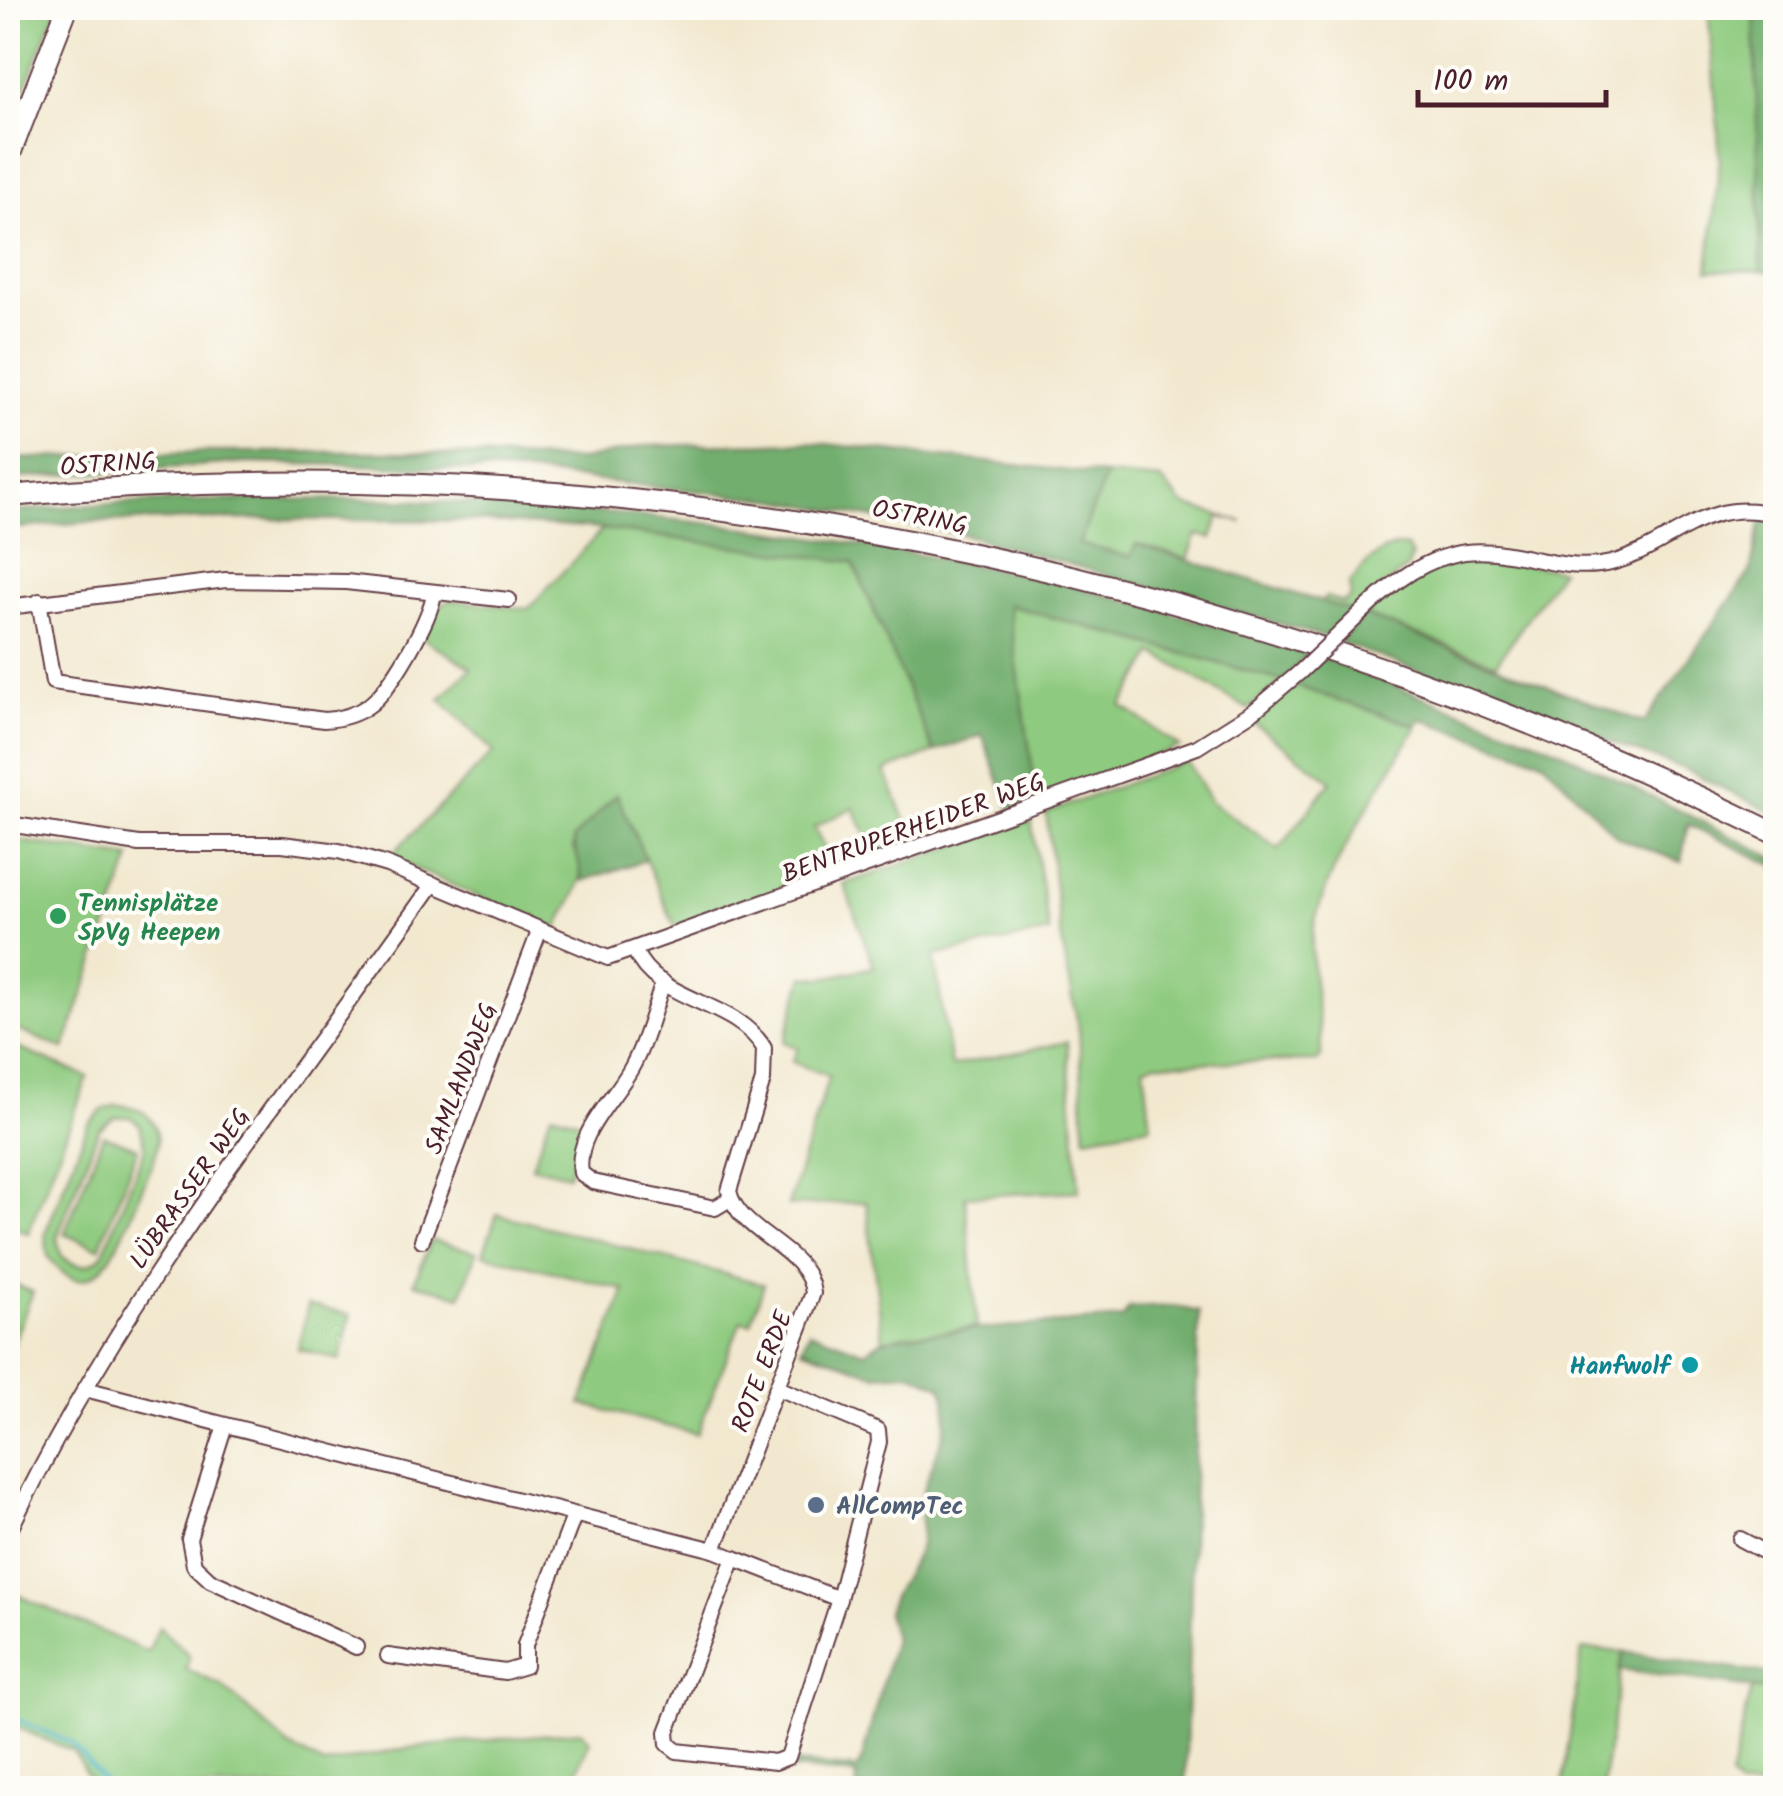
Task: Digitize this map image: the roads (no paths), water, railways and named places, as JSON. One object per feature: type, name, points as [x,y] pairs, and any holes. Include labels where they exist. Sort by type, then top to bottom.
[{"type":"main road","points":[[8,159],[68,8]]},
{"type":"main road","name":"OSTRING","points":[[8,496],[179,484],[445,484],[663,501],[838,525],[1080,576],[1358,657],[1592,748],[1776,834]]},
{"type":"street","name":"BENTRUPERHEIDER WEG","points":[[8,824],[139,844],[330,849],[388,864],[600,958],[636,951],[1197,748],[1254,711],[1356,618],[1426,562],[1456,553],[1480,552],[1597,565],[1628,556],[1709,515],[1734,508],[1776,515]]},
{"type":"street","points":[[8,607],[226,580],[346,582],[509,600]]},
{"type":"street","points":[[38,602],[53,682],[332,720],[360,711],[381,694],[423,624],[434,593]]},
{"type":"street","name":"LÜBRASSER WEG","points":[[8,1534],[85,1389],[163,1262],[434,884]]},
{"type":"street","name":"SAMLANDWEG","points":[[422,1240],[540,932]]},
{"type":"street","points":[[636,951],[644,970],[749,1030],[764,1048],[763,1080],[730,1182],[730,1199],[714,1208],[592,1182],[582,1174],[581,1157],[598,1115],[634,1063],[664,982]]},
{"type":"street","name":"ROTE ERDE","points":[[714,1550],[812,1303],[812,1282],[730,1199]]},
{"type":"street","points":[[734,1558],[666,1732],[668,1744],[677,1751],[775,1762],[788,1757],[839,1599],[879,1442],[878,1430],[778,1388]]},
{"type":"street","points":[[85,1389],[714,1550],[839,1599]]},
{"type":"street","points":[[225,1426],[189,1540],[194,1564],[210,1580],[356,1647]]},
{"type":"street","points":[[388,1656],[505,1672],[525,1666],[526,1645],[574,1516]]},
{"type":"street","points":[[1740,1539],[1776,1558]]},
{"type":"waterway","points":[[8,1716],[72,1743],[109,1788]]},
{"type":"place","name":"Tennisplätze SpVg Heepen","points":[[58,916]]},
{"type":"place","name":"Hanfwolf","points":[[1690,1365]]},
{"type":"place","name":"AllCompTec","points":[[816,1505]]}]
